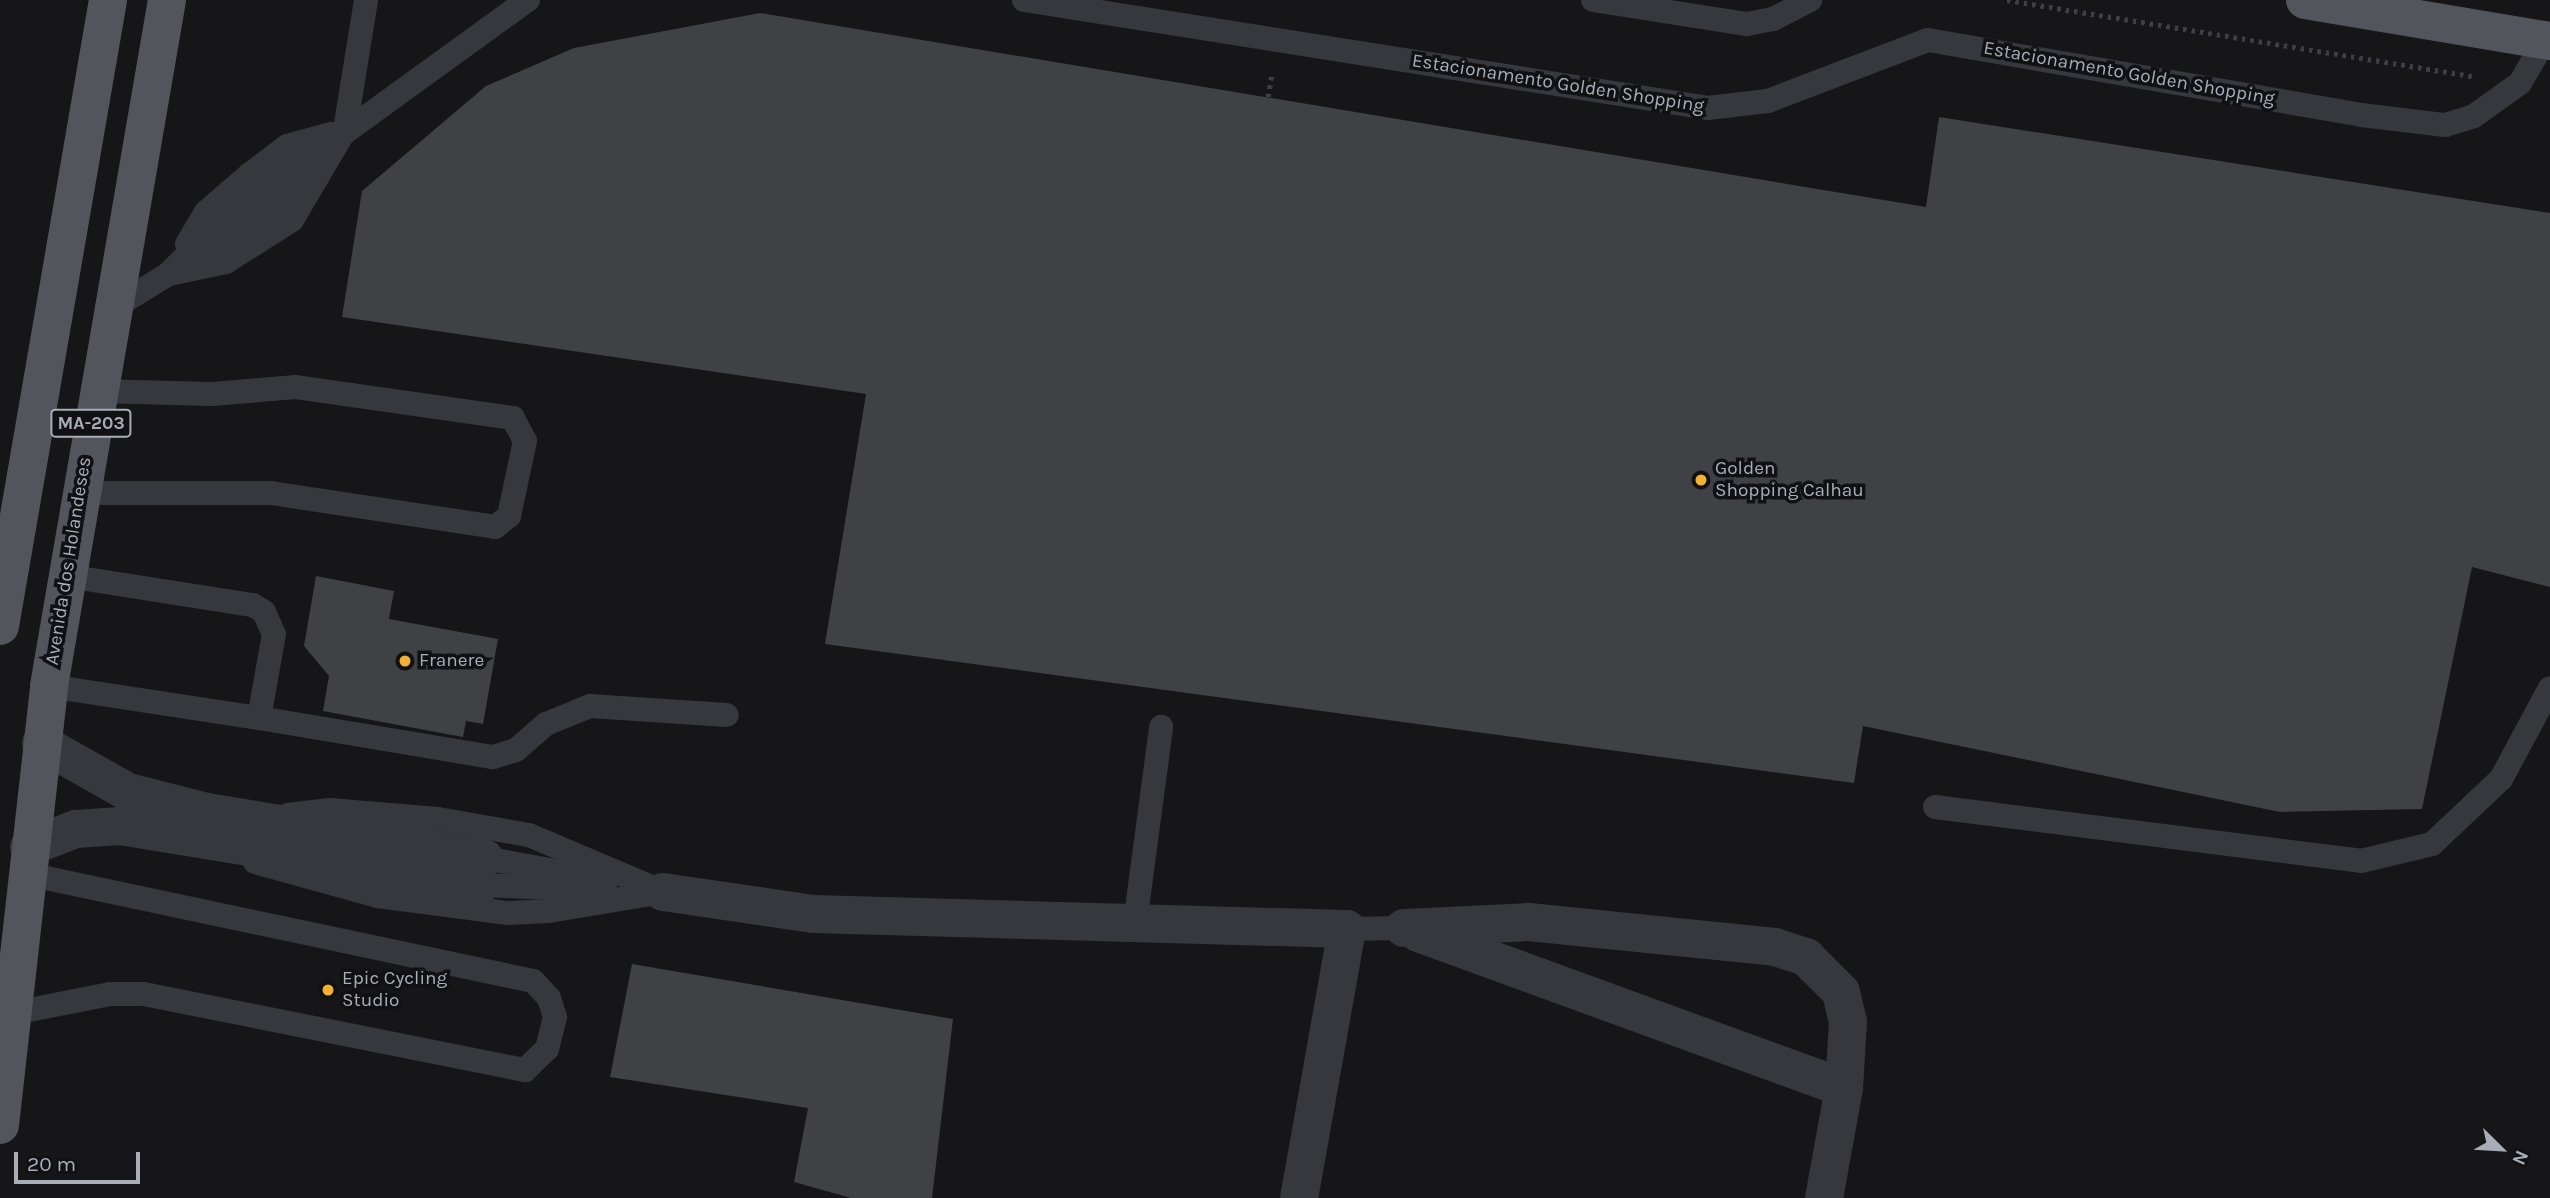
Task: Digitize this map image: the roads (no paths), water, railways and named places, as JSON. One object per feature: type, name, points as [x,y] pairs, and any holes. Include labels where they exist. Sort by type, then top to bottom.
[{"type":"main road","name":"MA-203","points":[[0,626],[108,0]]},
{"type":"main road","name":"Avenida dos Holandeses","points":[[0,1125],[49,685],[96,391],[167,0]]},
{"type":"main road","points":[[2305,0],[2547,41]]},
{"type":"street","points":[[41,743],[128,792],[482,871]]},
{"type":"street","points":[[28,861],[76,829],[120,826],[197,841],[482,871]]},
{"type":"street","points":[[663,892],[813,914],[1347,929],[1298,1198]]},
{"type":"street","points":[[1404,928],[1529,922],[1792,951],[1819,967],[1840,992],[1847,1009],[1844,1088],[1824,1198]]},
{"type":"street","points":[[1404,928],[1844,1088]]},
{"type":"lane","points":[[345,130],[366,0]]},
{"type":"lane","points":[[110,310],[284,203],[345,130],[528,0]]},
{"type":"lane","name":"Estacionamento Golden Shopping","points":[[1024,0],[1708,108],[1768,101],[1928,40],[2445,125],[2474,116],[2520,83],[2547,41]]},
{"type":"lane","points":[[1593,0],[1747,24],[1773,19],[1810,0]]},
{"type":"lane","points":[[168,274],[206,212],[250,174],[287,146],[345,130]]},
{"type":"lane","points":[[80,492],[271,493],[495,527],[509,516],[525,441],[513,418],[296,387],[212,394],[96,391]]},
{"type":"lane","points":[[67,576],[253,605],[264,612],[274,634],[259,718]]},
{"type":"lane","points":[[49,685],[493,757],[516,750],[546,724],[590,706],[727,715]]},
{"type":"lane","points":[[1935,807],[2361,860],[2432,844],[2501,779],[2550,688]]},
{"type":"lane","points":[[1135,923],[1161,727]]},
{"type":"lane","points":[[255,819],[330,810],[490,828],[555,845],[663,892]]},
{"type":"lane","points":[[197,841],[332,886],[508,913],[549,911],[663,892]]},
{"type":"lane","points":[[13,1013],[110,994],[144,994],[525,1070],[547,1049],[555,1017],[550,998],[533,981],[28,861]]},
{"type":"lane","points":[[482,871],[663,892]]},
{"type":"lane","points":[[1347,929],[1404,928]]},
{"type":"place","name":"Golden Shopping Calhau","points":[[1701,480]]},
{"type":"place","name":"Franere","points":[[405,661]]},
{"type":"place","name":"Epic Cycling Studio","points":[[328,990]]}]
